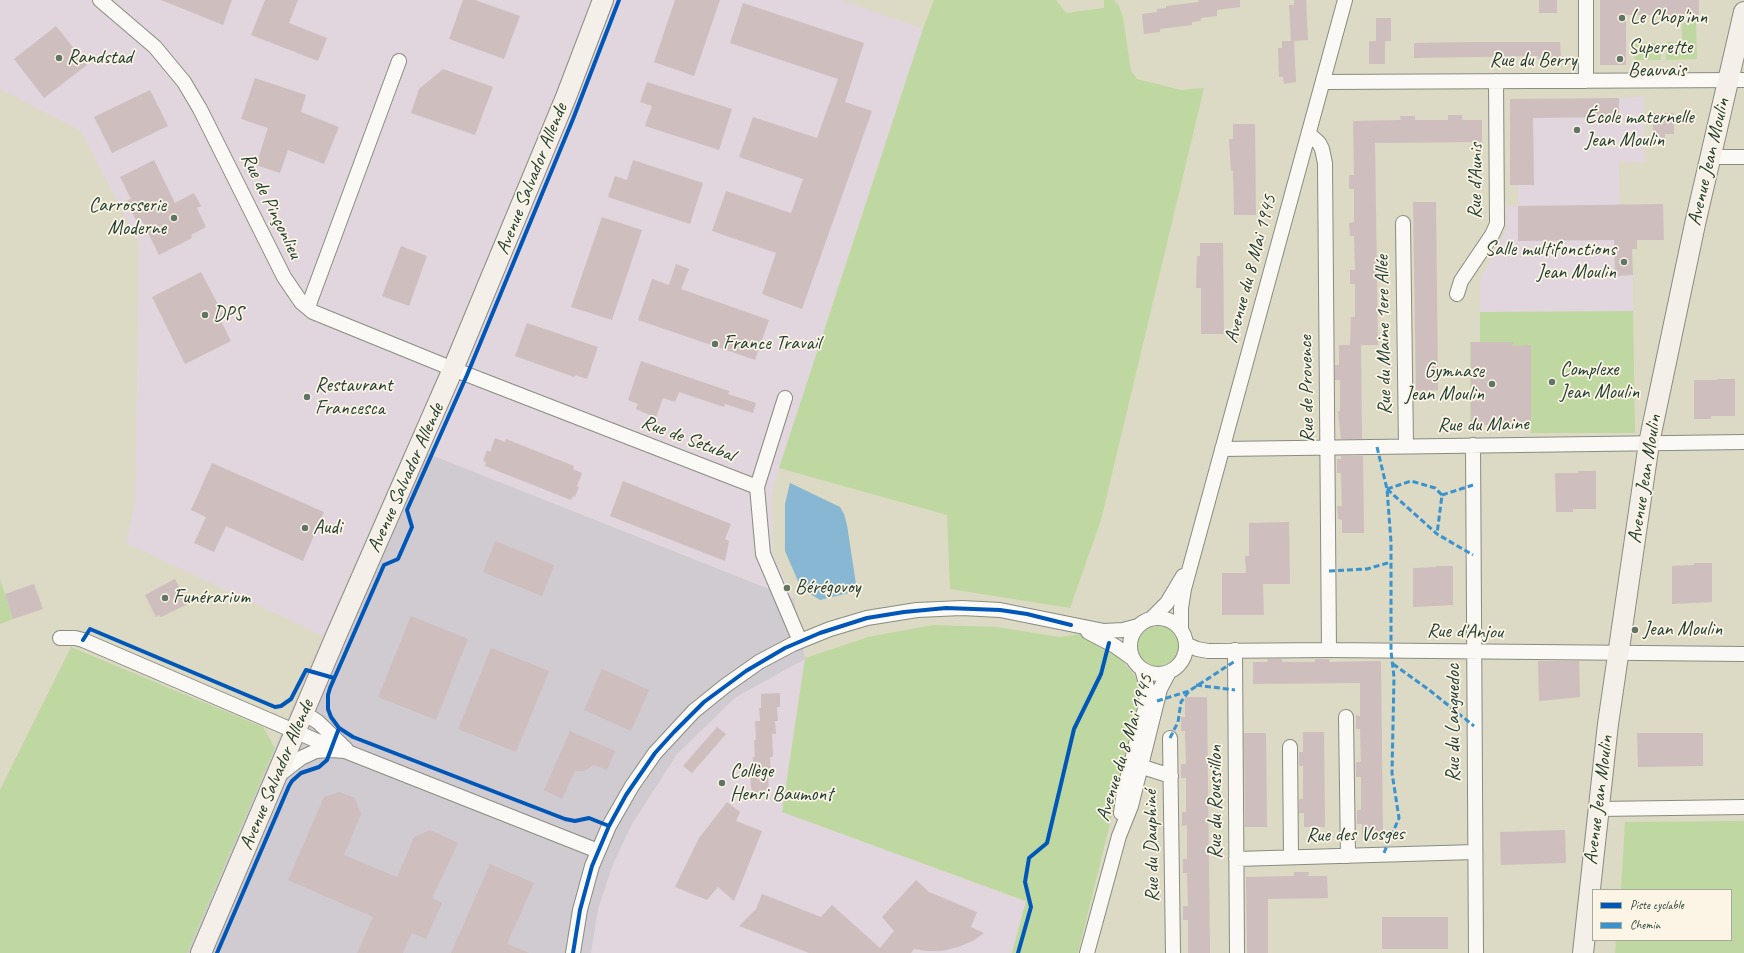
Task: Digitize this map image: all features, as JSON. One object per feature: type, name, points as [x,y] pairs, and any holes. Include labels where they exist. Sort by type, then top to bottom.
[{"type":"street","name":"Rue de Pinçonlieu","points":[[100,0],[155,48],[184,82],[204,116],[292,291],[308,307],[319,314],[453,369]]},
{"type":"street","name":"Avenue Salvador Allende","points":[[201,953],[453,369],[566,97],[603,0]]},
{"type":"street","name":"Avenue du 8 Mai 1945","points":[[1181,630],[1182,600],[1195,549],[1346,0]]},
{"type":"street","points":[[1586,0],[1586,81]]},
{"type":"street","name":"Avenue Jean Moulin","points":[[1583,953],[1598,809],[1649,443],[1710,157],[1736,80],[1744,12]]},
{"type":"street","points":[[308,307],[399,61]]},
{"type":"street","name":"Rue du Berry","points":[[1323,82],[1736,80]]},
{"type":"street","name":"Rue d’Aunis","points":[[1457,294],[1461,281],[1492,235],[1497,224],[1496,81]]},
{"type":"street","name":"Rue de Provence","points":[[1309,134],[1319,143],[1325,163],[1329,650]]},
{"type":"street","points":[[1710,157],[1744,157]]},
{"type":"street","name":"Rue du Maine 1ere Allée","points":[[1403,223],[1406,446]]},
{"type":"street","name":"Rue de Setubal","points":[[453,369],[757,487]]},
{"type":"street","points":[[785,398],[757,487],[763,554],[800,641]]},
{"type":"street","name":"Rue du Maine","points":[[1222,449],[1744,442]]},
{"type":"street","name":"Rue du Languedoc","points":[[1473,446],[1476,953]]},
{"type":"street","name":"Avenue du 8 Mai 1945","points":[[1152,618],[1171,598],[1195,549]]},
{"type":"street","points":[[573,953],[580,910],[598,851],[615,815],[632,786],[655,753],[699,707],[735,678],[772,655],[800,641],[830,629],[867,618],[930,609],[962,608],[1000,610],[1027,614],[1071,625],[1104,631],[1123,630],[1138,626]]},
{"type":"street","points":[[1071,625],[1115,646],[1132,658],[1142,669],[1153,674],[1169,672],[1181,662],[1186,644],[1181,630],[1176,624],[1168,620],[1152,618],[1144,621],[1132,633],[1130,642],[1132,658]]},
{"type":"street","points":[[60,638],[75,638],[83,640],[345,752],[598,851]]},
{"type":"street","name":"Rue d'Anjou","points":[[1186,644],[1203,650],[1217,651],[1329,650],[1744,654]]},
{"type":"street","name":"Rue du Roussillon","points":[[1235,650],[1237,953]]},
{"type":"street","name":"Avenue du 8 Mai 1945","points":[[1087,953],[1119,836],[1131,806],[1146,705],[1147,687],[1142,669]]},
{"type":"street","name":"Avenue du 8 Mai 1945","points":[[1136,765],[1160,689],[1169,672]]},
{"type":"street","points":[[304,713],[318,722],[345,752]]},
{"type":"street","points":[[1346,717],[1348,856]]},
{"type":"street","name":"Rue du Dauphiné","points":[[1170,738],[1173,953]]},
{"type":"street","points":[[1290,747],[1291,857]]},
{"type":"street","points":[[278,776],[293,763],[309,754],[324,750],[345,752]]},
{"type":"street","points":[[1136,765],[1171,776]]},
{"type":"street","points":[[1598,809],[1744,807]]},
{"type":"street","name":"Rue des Vosges","points":[[1236,858],[1475,852]]},
{"type":"shaded area","points":[[0,0],[842,0],[923,29],[779,468],[772,495],[773,554],[794,599],[421,451],[406,448],[323,636],[126,543],[135,502],[139,244],[81,131],[0,89]]},
{"type":"shaded area","points":[[1644,96],[1645,163],[1619,161],[1620,205],[1663,204],[1664,240],[1637,240],[1614,250],[1615,276],[1633,275],[1633,311],[1480,312],[1480,279],[1506,231],[1506,206],[1518,206],[1518,185],[1510,185],[1510,99],[1619,98]]},
{"type":"shaded area","points":[[406,448],[421,451],[794,599],[805,659],[736,697],[677,754],[632,824],[613,864],[598,909],[591,953],[187,953],[322,639]]},
{"type":"shaded area","name":"Collège Henri Baumont","points":[[805,659],[782,812],[1026,902],[1011,953],[591,953],[598,909],[613,864],[632,824],[677,754],[736,697]]},
{"type":"green space","points":[[934,0],[1056,0],[1066,13],[1104,8],[1104,0],[1114,0],[1119,6],[1123,17],[1131,71],[1137,79],[1181,90],[1204,88],[1101,520],[1070,608],[950,589],[947,515],[779,468],[923,29]]},
{"type":"green space","points":[[1696,22],[1697,59],[1666,60],[1666,42],[1682,42],[1682,23]]},
{"type":"green space","points":[[1634,43],[1661,43],[1661,60],[1635,60]]},
{"type":"green space","name":"Complexe Jean Moulin","points":[[1633,311],[1635,433],[1531,433],[1531,421],[1513,422],[1514,425],[1470,425],[1470,342],[1480,342],[1480,312]]},
{"type":"green space","points":[[0,579],[13,619],[0,624]]},
{"type":"green space","points":[[933,625],[996,627],[1060,637],[1080,634],[1121,659],[1135,676],[1142,694],[1078,953],[1012,953],[1026,901],[782,812],[805,658],[868,637]]},
{"type":"green space","points":[[1158,626],[1173,632],[1179,647],[1173,662],[1158,668],[1143,662],[1137,647],[1143,632]]},
{"type":"green space","points":[[71,647],[263,727],[275,748],[187,953],[0,953],[0,790]]},
{"type":"green space","points":[[1744,821],[1744,953],[1615,953],[1616,941],[1732,941],[1732,889],[1621,889],[1625,822]]},
{"type":"water","points":[[790,483],[840,507],[847,525],[857,591],[820,600],[801,588],[785,551],[785,504]]},
{"type":"building","points":[[161,0],[232,0],[223,25]]},
{"type":"building","points":[[265,0],[298,0],[289,23],[327,38],[318,61],[251,35]]},
{"type":"building","points":[[463,0],[475,0],[520,16],[504,59],[449,39]]},
{"type":"building","points":[[675,0],[720,0],[694,76],[654,62]]},
{"type":"building","points":[[1198,0],[1240,0],[1240,7],[1217,10],[1217,16],[1201,18],[1201,21],[1192,22],[1192,25],[1160,29],[1160,32],[1144,34],[1142,14],[1157,12],[1157,9],[1166,8],[1166,6],[1199,2]]},
{"type":"building","points":[[1294,0],[1306,0],[1308,40],[1294,41],[1296,82],[1284,84],[1283,77],[1279,77],[1278,48],[1282,48],[1282,41],[1291,41],[1289,5],[1294,5]]},
{"type":"building","points":[[1539,0],[1557,0],[1557,13],[1539,13]]},
{"type":"building","points":[[1600,0],[1699,0],[1699,15],[1626,15],[1626,65],[1600,65]]},
{"type":"building","points":[[743,3],[864,43],[845,102],[872,111],[802,309],[762,294],[776,253],[712,231],[726,191],[791,213],[803,179],[739,157],[753,117],[817,138],[838,79],[730,43]]},
{"type":"building","points":[[1376,18],[1391,18],[1391,41],[1376,41]]},
{"type":"building","points":[[56,26],[87,65],[44,98],[14,59]]},
{"type":"building","points":[[1369,41],[1385,41],[1385,64],[1369,64]]},
{"type":"building","points":[[1560,42],[1561,58],[1538,59],[1538,56],[1414,58],[1414,43]]},
{"type":"building","points":[[443,69],[493,87],[475,135],[411,113],[419,89]]},
{"type":"building","points":[[255,78],[306,95],[301,112],[339,127],[324,164],[288,150],[280,173],[256,165],[268,128],[241,119]]},
{"type":"building","points":[[647,82],[732,109],[719,150],[645,126],[652,106],[640,102]]},
{"type":"building","points":[[150,90],[168,126],[112,153],[94,117]]},
{"type":"building","points":[[1619,98],[1619,117],[1533,118],[1534,185],[1510,185],[1510,99]]},
{"type":"building","points":[[1653,113],[1674,113],[1674,134],[1665,134],[1665,140],[1653,140]]},
{"type":"building","points":[[1448,115],[1462,115],[1462,120],[1482,120],[1482,142],[1375,143],[1378,345],[1361,345],[1362,439],[1341,439],[1338,411],[1340,411],[1340,380],[1335,380],[1335,365],[1339,365],[1339,345],[1350,345],[1351,317],[1355,317],[1355,284],[1350,284],[1350,270],[1355,270],[1354,236],[1350,236],[1349,223],[1354,222],[1354,189],[1349,189],[1349,175],[1354,175],[1353,121],[1401,120],[1400,116],[1415,116],[1415,120],[1448,120]]},
{"type":"building","points":[[1233,124],[1255,124],[1256,215],[1234,215],[1233,171],[1231,171],[1229,139],[1233,139]]},
{"type":"building","points":[[154,160],[175,203],[194,193],[201,206],[197,208],[206,227],[191,235],[192,238],[159,255],[142,221],[138,224],[126,201],[131,199],[120,177]]},
{"type":"building","points":[[633,160],[703,183],[690,224],[608,197],[615,176],[627,180]]},
{"type":"building","points":[[1413,202],[1436,202],[1438,390],[1416,391]]},
{"type":"building","points":[[1663,204],[1664,240],[1637,240],[1637,249],[1632,249],[1633,275],[1615,276],[1614,240],[1518,241],[1518,206]]},
{"type":"building","points":[[602,217],[642,230],[612,320],[571,307]]},
{"type":"building","points":[[1200,243],[1223,243],[1224,334],[1201,334],[1201,288],[1196,288],[1197,256],[1200,256]]},
{"type":"building","points":[[401,246],[427,256],[409,306],[382,296]]},
{"type":"building","points":[[676,264],[689,269],[681,289],[769,320],[755,360],[638,320],[652,279],[669,285]]},
{"type":"building","points":[[201,272],[225,318],[221,321],[231,341],[185,364],[152,297]]},
{"type":"building","points":[[527,323],[598,347],[587,379],[575,375],[574,377],[515,356]]},
{"type":"building","name":"Gymnase Jean Moulin","points":[[1471,342],[1513,342],[1512,346],[1531,345],[1531,421],[1514,422],[1514,425],[1471,425]]},
{"type":"building","points":[[641,361],[729,391],[728,394],[756,403],[753,413],[725,404],[724,407],[679,392],[675,402],[663,398],[656,418],[636,409],[638,404],[628,400]]},
{"type":"building","points":[[1735,379],[1735,416],[1711,416],[1711,419],[1694,419],[1694,380]]},
{"type":"building","points":[[495,438],[505,442],[506,439],[574,466],[573,469],[582,473],[575,497],[573,496],[571,500],[485,466],[486,462],[483,461],[487,450],[490,452]]},
{"type":"building","points":[[1341,456],[1363,456],[1364,533],[1342,533],[1342,520],[1338,519],[1337,506],[1342,506],[1341,473],[1337,473],[1337,459],[1341,459]]},
{"type":"building","points":[[212,463],[324,512],[303,561],[226,526],[214,552],[194,543],[206,517],[191,510]]},
{"type":"building","points":[[1578,471],[1596,471],[1596,509],[1573,509],[1573,512],[1556,512],[1555,473],[1579,473]]},
{"type":"building","points":[[623,481],[731,524],[725,539],[729,541],[725,561],[610,516]]},
{"type":"building","points":[[1289,522],[1290,584],[1263,584],[1264,615],[1222,615],[1222,573],[1246,573],[1245,556],[1249,556],[1249,523]]},
{"type":"building","points":[[495,541],[554,565],[542,596],[483,572]]},
{"type":"building","points":[[1694,563],[1712,563],[1712,602],[1672,604],[1672,566],[1694,565]]},
{"type":"building","points":[[1453,566],[1453,605],[1413,607],[1413,568]]},
{"type":"building","name":"Funérarium","points":[[175,579],[188,604],[161,617],[159,615],[156,617],[145,595]]},
{"type":"building","points":[[34,584],[43,609],[13,619],[5,594]]},
{"type":"building","points":[[411,616],[468,639],[436,720],[378,697]]},
{"type":"building","points":[[491,648],[549,671],[516,752],[458,729]]},
{"type":"building","points":[[1267,659],[1282,659],[1282,662],[1315,662],[1315,659],[1330,659],[1329,662],[1381,661],[1383,838],[1362,838],[1362,824],[1357,824],[1357,810],[1361,810],[1361,777],[1356,777],[1356,762],[1361,762],[1360,729],[1356,729],[1356,715],[1360,716],[1360,683],[1253,684],[1253,662],[1268,662]]},
{"type":"building","points":[[1538,661],[1579,661],[1580,697],[1539,701]]},
{"type":"building","points":[[602,669],[649,690],[631,731],[584,710]]},
{"type":"building","points":[[780,693],[780,707],[777,707],[778,721],[775,721],[776,734],[772,734],[773,757],[770,757],[771,775],[768,775],[769,793],[752,794],[750,776],[753,776],[753,757],[755,757],[754,740],[756,740],[755,721],[760,721],[759,708],[761,708],[761,694]]},
{"type":"building","points":[[1185,697],[1207,697],[1210,953],[1188,953],[1188,920],[1183,920],[1183,906],[1188,906],[1187,873],[1183,873],[1183,859],[1187,859],[1187,825],[1182,826],[1182,812],[1186,812],[1186,778],[1181,778],[1181,764],[1186,764],[1185,731],[1181,731],[1181,717],[1185,717]]},
{"type":"building","points":[[717,727],[726,734],[692,773],[683,766]]},
{"type":"building","points":[[570,731],[615,751],[607,770],[594,765],[584,771],[575,771],[562,799],[544,790]]},
{"type":"building","points":[[1303,732],[1324,732],[1325,827],[1304,827],[1304,813],[1299,813],[1299,799],[1303,799],[1303,766],[1299,766],[1299,752],[1303,752]]},
{"type":"building","points":[[1244,733],[1266,733],[1267,827],[1245,827]]},
{"type":"building","points":[[1637,733],[1703,733],[1703,766],[1638,767]]},
{"type":"building","points":[[339,792],[355,798],[361,814],[344,855],[397,877],[414,837],[430,830],[458,843],[432,898],[442,903],[426,939],[412,933],[403,953],[357,953],[373,917],[288,880],[324,797]]},
{"type":"building","points":[[727,802],[740,812],[736,821],[762,831],[734,901],[718,887],[707,900],[675,887],[699,838]]},
{"type":"building","points":[[1565,830],[1566,863],[1501,865],[1500,832]]},
{"type":"building","points":[[490,864],[534,883],[507,944],[529,953],[451,953]]},
{"type":"building","points":[[1294,872],[1309,872],[1308,876],[1327,876],[1328,898],[1268,899],[1268,953],[1247,953],[1246,877],[1294,876]]},
{"type":"building","points":[[916,880],[929,892],[977,912],[971,927],[984,933],[973,941],[942,951],[914,949],[911,953],[809,953],[739,926],[756,909],[762,894],[821,917],[832,905],[880,948],[894,931],[882,917]]},
{"type":"building","points":[[1382,917],[1448,917],[1448,949],[1382,949]]},
{"type":"marked path","points":[[1377,447],[1387,489],[1391,542],[1391,651],[1394,677],[1392,773],[1399,818],[1383,855]]},
{"type":"marked path","points":[[1387,489],[1411,481],[1435,488],[1442,495],[1437,534]]},
{"type":"marked path","points":[[1442,495],[1473,485]]},
{"type":"marked path","points":[[1387,489],[1437,534],[1473,555]]},
{"type":"marked path","points":[[1329,571],[1367,569],[1391,562]]},
{"type":"marked path","points":[[1170,738],[1178,722],[1181,702],[1189,691],[1235,661]]},
{"type":"marked path","points":[[1393,664],[1428,689],[1474,726]]},
{"type":"marked path","points":[[1196,685],[1235,690]]},
{"type":"marked path","points":[[1157,701],[1189,691]]},
{"type":"cycle path","points":[[217,953],[289,786],[301,773],[319,767],[327,760],[339,728],[331,717],[328,709],[328,695],[330,688],[384,565],[398,559],[412,527],[407,510],[467,375],[573,119],[619,0]]},
{"type":"cycle path","points":[[573,953],[580,910],[592,866],[609,826],[626,795],[655,753],[674,732],[704,702],[746,671],[785,648],[820,633],[867,618],[904,612],[946,608],[1000,610],[1027,614],[1071,625]]},
{"type":"cycle path","points":[[83,640],[90,629],[275,707],[281,706],[291,699],[306,670],[334,678]]},
{"type":"cycle path","points":[[1018,953],[1031,907],[1025,882],[1029,858],[1047,843],[1074,729],[1101,674],[1109,643]]},
{"type":"cycle path","points":[[339,728],[353,737],[565,819],[575,821],[589,818],[609,826]]},
{"type":"place","name":"Le Chop'inn","points":[[1622,18]]},
{"type":"place","name":"Randstad","points":[[59,58]]},
{"type":"place","name":"Superette Beauvais","points":[[1620,59]]},
{"type":"place","name":"École maternelle Jean Moulin","points":[[1577,130]]},
{"type":"place","name":"Carrosserie Moderne","points":[[174,218]]},
{"type":"place","name":"Salle multifonctions Jean Moulin","points":[[1624,262]]},
{"type":"place","name":"DPS","points":[[205,315]]},
{"type":"place","name":"France Travail","points":[[715,344]]},
{"type":"place","name":"Complexe Jean Moulin","points":[[1552,382]]},
{"type":"place","name":"Gymnase Jean Moulin","points":[[1492,384]]},
{"type":"place","name":"Restaurant Francesca","points":[[307,397]]},
{"type":"place","name":"Audi","points":[[305,528]]},
{"type":"place","name":"Bérégovoy","points":[[787,588]]},
{"type":"place","name":"Funérarium","points":[[165,598]]},
{"type":"place","name":"Jean Moulin","points":[[1635,630]]},
{"type":"place","name":"Collège Henri Baumont","points":[[722,783]]}]
